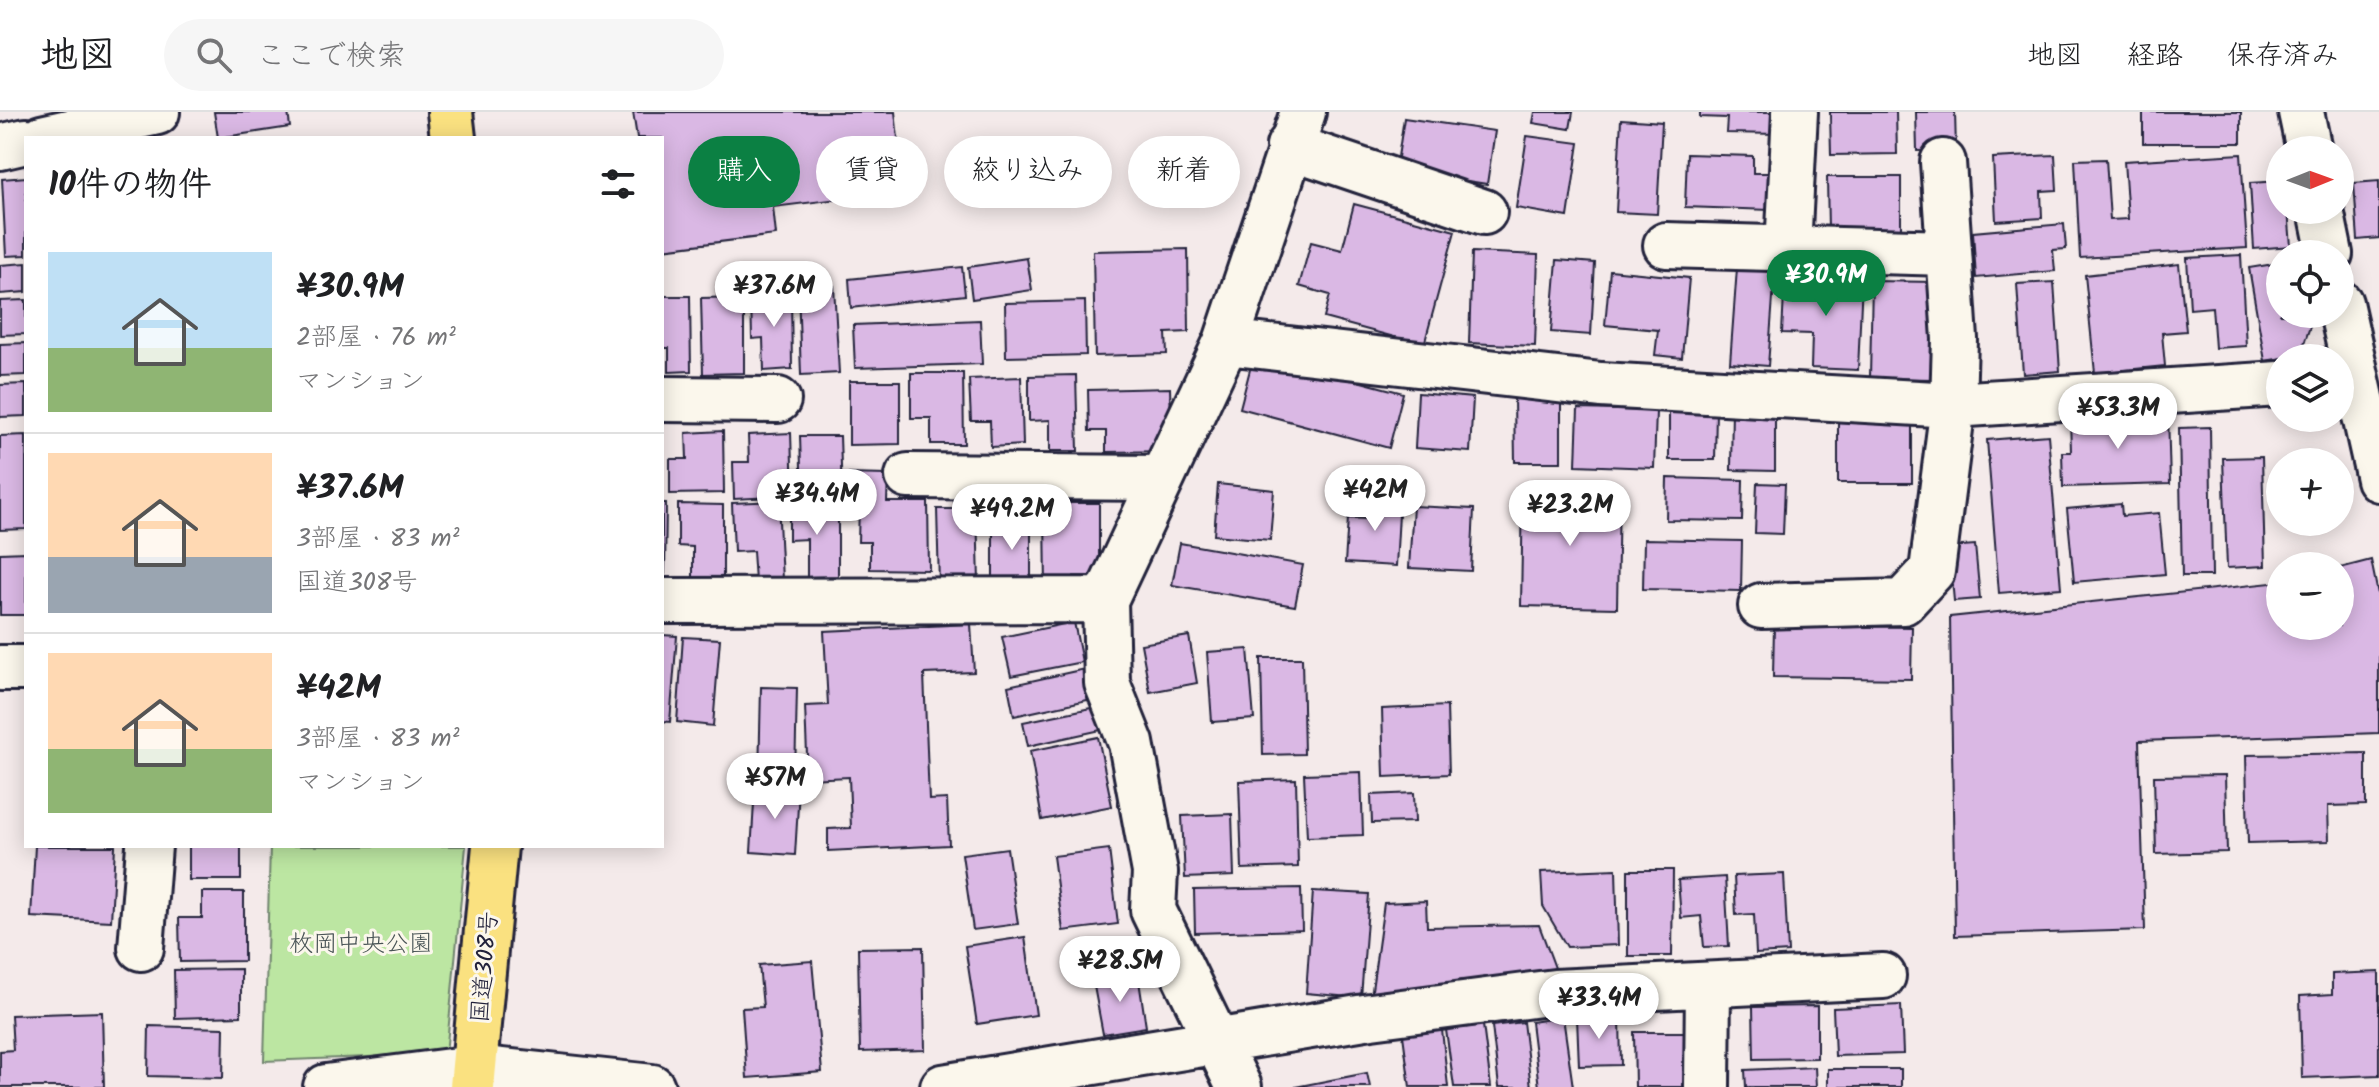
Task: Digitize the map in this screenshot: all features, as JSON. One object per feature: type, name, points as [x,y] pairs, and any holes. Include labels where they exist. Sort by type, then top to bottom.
[{"type":"highway","points":[[450,112],[453,136]]},
{"type":"highway","name":"国道308号","points":[[473,1078],[495,848]]},
{"type":"street","points":[[45,133],[157,112]]},
{"type":"street","points":[[173,112],[175,136]]},
{"type":"street","points":[[1788,249],[1795,112]]},
{"type":"street","points":[[2301,112],[2306,136]]},
{"type":"street","points":[[1239,1087],[1153,910],[1155,872],[1131,743],[1107,683],[1105,600],[1226,342],[1296,129],[1484,212]]},
{"type":"street","points":[[0,147],[24,140]]},
{"type":"street","points":[[1761,606],[1903,602],[1932,571],[1953,405],[1955,339],[1943,162]]},
{"type":"street","points":[[1666,245],[1949,253]]},
{"type":"street","points":[[2346,328],[2379,479]]},
{"type":"street","points":[[1226,342],[1601,385],[1953,405],[2266,385]]},
{"type":"street","points":[[664,399],[778,400]]},
{"type":"street","points":[[908,476],[1162,478]]},
{"type":"street","points":[[664,601],[1105,600]]},
{"type":"street","points":[[0,668],[24,668]]},
{"type":"street","points":[[141,948],[149,848]]},
{"type":"street","points":[[943,1087],[1371,1016],[1555,992],[1883,976]]},
{"type":"street","points":[[1707,1087],[1708,985]]},
{"type":"street","points":[[326,1087],[473,1078],[652,1087]]},
{"type":"green space","name":"枚岡中央公園","points":[[270,848],[466,848],[446,1054],[264,1061]]},
{"type":"building","points":[[214,112],[288,112],[290,127],[218,136]]},
{"type":"building","points":[[633,112],[895,112],[898,136],[816,136],[816,202],[800,204],[800,136],[688,136],[688,208],[773,208],[776,235],[664,249],[664,136],[637,136]]},
{"type":"building","points":[[1535,112],[1573,112],[1570,129],[1533,123]]},
{"type":"building","points":[[1700,112],[1778,112],[1778,134],[1726,133],[1727,118],[1700,117]]},
{"type":"building","points":[[1830,112],[1896,112],[1897,154],[1831,155]]},
{"type":"building","points":[[1916,112],[1955,112],[1956,150],[1917,151]]},
{"type":"building","points":[[2143,112],[2241,112],[2241,143],[2143,143]]},
{"type":"building","points":[[1404,118],[1495,131],[1487,184],[1396,170]]},
{"type":"building","points":[[1621,119],[1662,122],[1657,214],[1616,212]]},
{"type":"building","points":[[1527,136],[1579,143],[1568,217],[1516,208]]},
{"type":"building","points":[[1687,154],[1753,156],[1753,173],[1772,173],[1771,210],[1685,207]]},
{"type":"building","points":[[2241,154],[2247,248],[2080,258],[2075,160],[2106,159],[2110,220],[2128,219],[2124,161]]},
{"type":"building","points":[[2055,155],[2057,190],[2041,191],[2042,218],[1996,221],[1993,158]]},
{"type":"building","points":[[24,177],[24,255],[6,256],[2,179]]},
{"type":"building","points":[[1827,177],[1901,177],[1901,229],[1828,230]]},
{"type":"building","points":[[2379,181],[2379,238],[2358,240],[2354,183]]},
{"type":"building","points":[[2266,182],[2266,224],[2289,224],[2290,240],[2266,240],[2266,248],[2254,249],[2250,183]]},
{"type":"building","points":[[1354,204],[1455,231],[1424,345],[1324,318],[1330,295],[1299,286],[1311,242],[1342,250]]},
{"type":"building","points":[[2064,224],[2066,249],[2053,250],[2055,271],[1976,278],[1973,232]]},
{"type":"building","points":[[1188,249],[1189,332],[1166,333],[1167,354],[1095,356],[1093,251]]},
{"type":"building","points":[[1472,252],[1538,255],[1535,346],[1469,343]]},
{"type":"building","points":[[2241,255],[2246,346],[2215,348],[2212,307],[2190,309],[2187,258]]},
{"type":"building","points":[[1027,258],[1032,290],[972,299],[968,267]]},
{"type":"building","points":[[1557,260],[1595,263],[1591,335],[1551,332]]},
{"type":"building","points":[[24,263],[24,292],[0,294],[0,265]]},
{"type":"building","points":[[2179,264],[2186,331],[2162,333],[2165,366],[2095,373],[2085,275]]},
{"type":"building","points":[[2266,265],[2266,328],[2310,328],[2304,344],[2266,344],[2266,361],[2265,361],[2249,268]]},
{"type":"building","points":[[962,267],[965,295],[851,308],[849,279]]},
{"type":"building","points":[[1737,268],[1775,270],[1768,366],[1730,363]]},
{"type":"building","points":[[1610,270],[1689,278],[1682,358],[1655,355],[1658,330],[1605,325]]},
{"type":"building","points":[[1785,276],[1862,279],[1858,370],[1811,368],[1812,334],[1782,333]]},
{"type":"building","points":[[1872,281],[1936,282],[1934,379],[1870,378]]},
{"type":"building","points":[[2054,282],[2060,371],[2023,374],[2017,284]]},
{"type":"building","points":[[834,286],[839,373],[801,375],[798,288]]},
{"type":"building","points":[[791,294],[792,369],[764,371],[763,338],[752,339],[751,295]]},
{"type":"building","points":[[664,296],[690,296],[691,371],[669,372],[669,348],[664,348]]},
{"type":"building","points":[[744,297],[744,373],[703,374],[701,298]]},
{"type":"building","points":[[24,300],[24,334],[0,335],[0,301]]},
{"type":"building","points":[[1085,301],[1086,355],[1006,357],[1005,303]]},
{"type":"building","points":[[980,320],[982,364],[855,368],[853,325]]},
{"type":"building","points":[[24,343],[24,375],[0,376],[0,344]]},
{"type":"building","points":[[1254,354],[1403,393],[1389,448],[1240,408]]},
{"type":"building","points":[[911,373],[963,373],[964,444],[931,444],[931,418],[911,418]]},
{"type":"building","points":[[1076,375],[1078,451],[1050,451],[1050,420],[1029,421],[1029,376]]},
{"type":"building","points":[[1021,377],[1023,445],[991,447],[990,421],[971,421],[969,379]]},
{"type":"building","points":[[849,381],[900,381],[900,444],[849,445]]},
{"type":"building","points":[[24,384],[24,416],[0,417],[0,385]]},
{"type":"building","points":[[1170,388],[1172,451],[1106,452],[1106,431],[1089,431],[1088,390]]},
{"type":"building","points":[[1418,393],[1473,398],[1470,452],[1415,448]]},
{"type":"building","points":[[1514,398],[1561,398],[1561,462],[1515,462]]},
{"type":"building","points":[[1732,408],[1775,409],[1775,471],[1731,470]]},
{"type":"building","points":[[1578,409],[1656,411],[1654,468],[1576,465]]},
{"type":"building","points":[[1669,409],[1716,410],[1715,460],[1669,460]]},
{"type":"building","points":[[2168,413],[2170,484],[2063,487],[2062,452],[2071,452],[2070,417]]},
{"type":"building","points":[[1912,419],[1912,483],[1838,483],[1838,420]]},
{"type":"building","points":[[2210,427],[2212,576],[2182,576],[2179,428]]},
{"type":"building","points":[[723,431],[724,493],[670,494],[670,459],[687,459],[686,433]]},
{"type":"building","points":[[791,433],[793,496],[734,499],[733,462],[749,462],[748,435]]},
{"type":"building","points":[[24,435],[24,529],[0,530],[0,436]]},
{"type":"building","points":[[2048,435],[2061,588],[1999,593],[1987,440]]},
{"type":"building","points":[[800,436],[840,436],[842,496],[802,498]]},
{"type":"building","points":[[2262,457],[2265,566],[2227,568],[2223,458]]},
{"type":"building","points":[[845,474],[888,475],[887,502],[928,502],[929,570],[870,569],[870,542],[858,542],[859,505],[845,505]]},
{"type":"building","points":[[1667,478],[1743,480],[1742,521],[1666,520]]},
{"type":"building","points":[[1757,483],[1785,484],[1783,534],[1755,533]]},
{"type":"building","points":[[1218,484],[1274,490],[1270,540],[1214,535]]},
{"type":"building","points":[[1523,489],[1619,491],[1617,608],[1521,606]]},
{"type":"building","points":[[1367,495],[1400,497],[1396,566],[1345,563],[1348,518],[1366,519]]},
{"type":"building","points":[[778,501],[782,580],[755,581],[753,551],[734,552],[732,503]]},
{"type":"building","points":[[664,503],[666,503],[665,574]]},
{"type":"building","points":[[1058,503],[1099,503],[1099,576],[1074,576],[1074,589],[1046,589],[1045,511],[1058,511]]},
{"type":"building","points":[[678,504],[723,505],[723,579],[693,578],[693,547],[678,546]]},
{"type":"building","points":[[2121,504],[2122,516],[2159,513],[2165,574],[2074,582],[2067,509]]},
{"type":"building","points":[[789,505],[838,505],[838,576],[807,577],[807,539],[789,540]]},
{"type":"building","points":[[1413,506],[1474,509],[1471,571],[1409,568]]},
{"type":"building","points":[[937,509],[977,509],[979,583],[939,585]]},
{"type":"building","points":[[993,516],[1031,516],[1031,587],[993,587]]},
{"type":"building","points":[[1644,539],[1742,541],[1741,591],[1643,589]]},
{"type":"building","points":[[1180,543],[1303,565],[1295,606],[1172,585]]},
{"type":"building","points":[[1975,545],[1980,599],[1954,601],[1949,547]]},
{"type":"building","points":[[24,552],[24,615],[0,615],[0,553]]},
{"type":"building","points":[[2371,560],[2379,599],[2379,733],[2139,741],[2145,930],[1955,936],[1950,617],[2266,583],[2266,640],[2354,640],[2354,564]]},
{"type":"building","points":[[1074,622],[1082,662],[1011,676],[1002,637]]},
{"type":"building","points":[[971,624],[974,672],[924,674],[929,800],[947,799],[949,845],[828,851],[828,829],[851,828],[849,777],[808,779],[805,706],[828,705],[824,631]]},
{"type":"building","points":[[1774,625],[1912,627],[1911,679],[1773,677]]},
{"type":"building","points":[[664,635],[677,636],[670,722],[664,721]]},
{"type":"building","points":[[1189,636],[1197,683],[1150,692],[1141,644]]},
{"type":"building","points":[[683,637],[720,639],[713,726],[677,722]]},
{"type":"building","points":[[1248,649],[1254,719],[1212,722],[1207,652]]},
{"type":"building","points":[[1261,658],[1302,658],[1304,754],[1263,755]]},
{"type":"building","points":[[1085,669],[1092,699],[1014,716],[1008,686]]},
{"type":"building","points":[[761,687],[797,688],[795,778],[759,777]]},
{"type":"building","points":[[1447,706],[1449,774],[1384,777],[1382,709]]},
{"type":"building","points":[[1096,707],[1101,730],[1028,746],[1023,722]]},
{"type":"building","points":[[1098,737],[1112,806],[1042,820],[1030,751]]},
{"type":"building","points":[[2366,753],[2366,805],[2328,806],[2329,841],[2248,843],[2246,755]]},
{"type":"building","points":[[1361,772],[1363,835],[1307,837],[1304,774]]},
{"type":"building","points":[[2225,775],[2227,852],[2156,854],[2154,776]]},
{"type":"building","points":[[1296,779],[1298,867],[1242,869],[1239,781]]},
{"type":"building","points":[[755,787],[799,789],[795,855],[751,852]]},
{"type":"building","points":[[1414,793],[1415,822],[1372,823],[1371,795]]},
{"type":"building","points":[[1232,814],[1234,876],[1185,878],[1182,816]]},
{"type":"building","points":[[35,848],[115,848],[111,921],[31,917]]},
{"type":"building","points":[[189,848],[241,848],[241,880],[189,880]]},
{"type":"building","points":[[1007,848],[1018,924],[973,930],[962,854]]},
{"type":"building","points":[[1109,849],[1118,924],[1063,931],[1053,856]]},
{"type":"building","points":[[1616,869],[1618,945],[1567,947],[1543,906],[1541,872]]},
{"type":"building","points":[[1628,870],[1673,870],[1672,956],[1628,956]]},
{"type":"building","points":[[1784,874],[1788,952],[1756,954],[1754,914],[1736,915],[1734,876]]},
{"type":"building","points":[[1725,877],[1729,946],[1704,947],[1701,916],[1681,918],[1678,880]]},
{"type":"building","points":[[1301,888],[1302,930],[1195,933],[1194,890]]},
{"type":"building","points":[[1313,891],[1369,894],[1361,998],[1306,993]]},
{"type":"building","points":[[202,892],[244,892],[244,961],[180,962],[179,918],[202,918]]},
{"type":"building","points":[[1426,901],[1427,927],[1539,925],[1558,976],[1371,997],[1384,903]]},
{"type":"building","points":[[1025,937],[1036,1015],[977,1024],[965,946]]},
{"type":"building","points":[[923,947],[925,1050],[860,1052],[858,948]]},
{"type":"building","points":[[812,961],[822,1072],[747,1078],[742,1008],[763,1007],[759,965]]},
{"type":"building","points":[[241,969],[241,1016],[175,1018],[174,970]]},
{"type":"building","points":[[2379,972],[2379,1075],[2302,1078],[2300,996],[2332,994],[2332,974]]},
{"type":"building","points":[[1138,974],[1146,1027],[1103,1034],[1093,981]]},
{"type":"building","points":[[1901,1005],[1903,1054],[1835,1056],[1833,1008]]},
{"type":"building","points":[[1817,1006],[1817,1058],[1754,1059],[1753,1007]]},
{"type":"building","points":[[102,1012],[104,1087],[0,1087],[0,1051],[13,1050],[11,1015]]},
{"type":"building","points":[[1563,1017],[1573,1087],[1539,1087],[1531,1022]]},
{"type":"building","points":[[1620,1017],[1621,1065],[1579,1066],[1577,1018]]},
{"type":"building","points":[[1523,1022],[1531,1087],[1499,1087],[1492,1026]]},
{"type":"building","points":[[1483,1025],[1491,1087],[1454,1087],[1446,1030]]},
{"type":"building","points":[[149,1026],[224,1028],[223,1078],[148,1076]]},
{"type":"building","points":[[1442,1030],[1448,1087],[1410,1087],[1403,1035]]},
{"type":"building","points":[[1634,1032],[1688,1032],[1688,1087],[1635,1087]]},
{"type":"building","points":[[1815,1067],[1816,1087],[1746,1087],[1745,1070]]},
{"type":"building","points":[[1828,1069],[1901,1069],[1901,1087],[1828,1087]]},
{"type":"building","points":[[1367,1073],[1370,1087],[1295,1087]]}]
